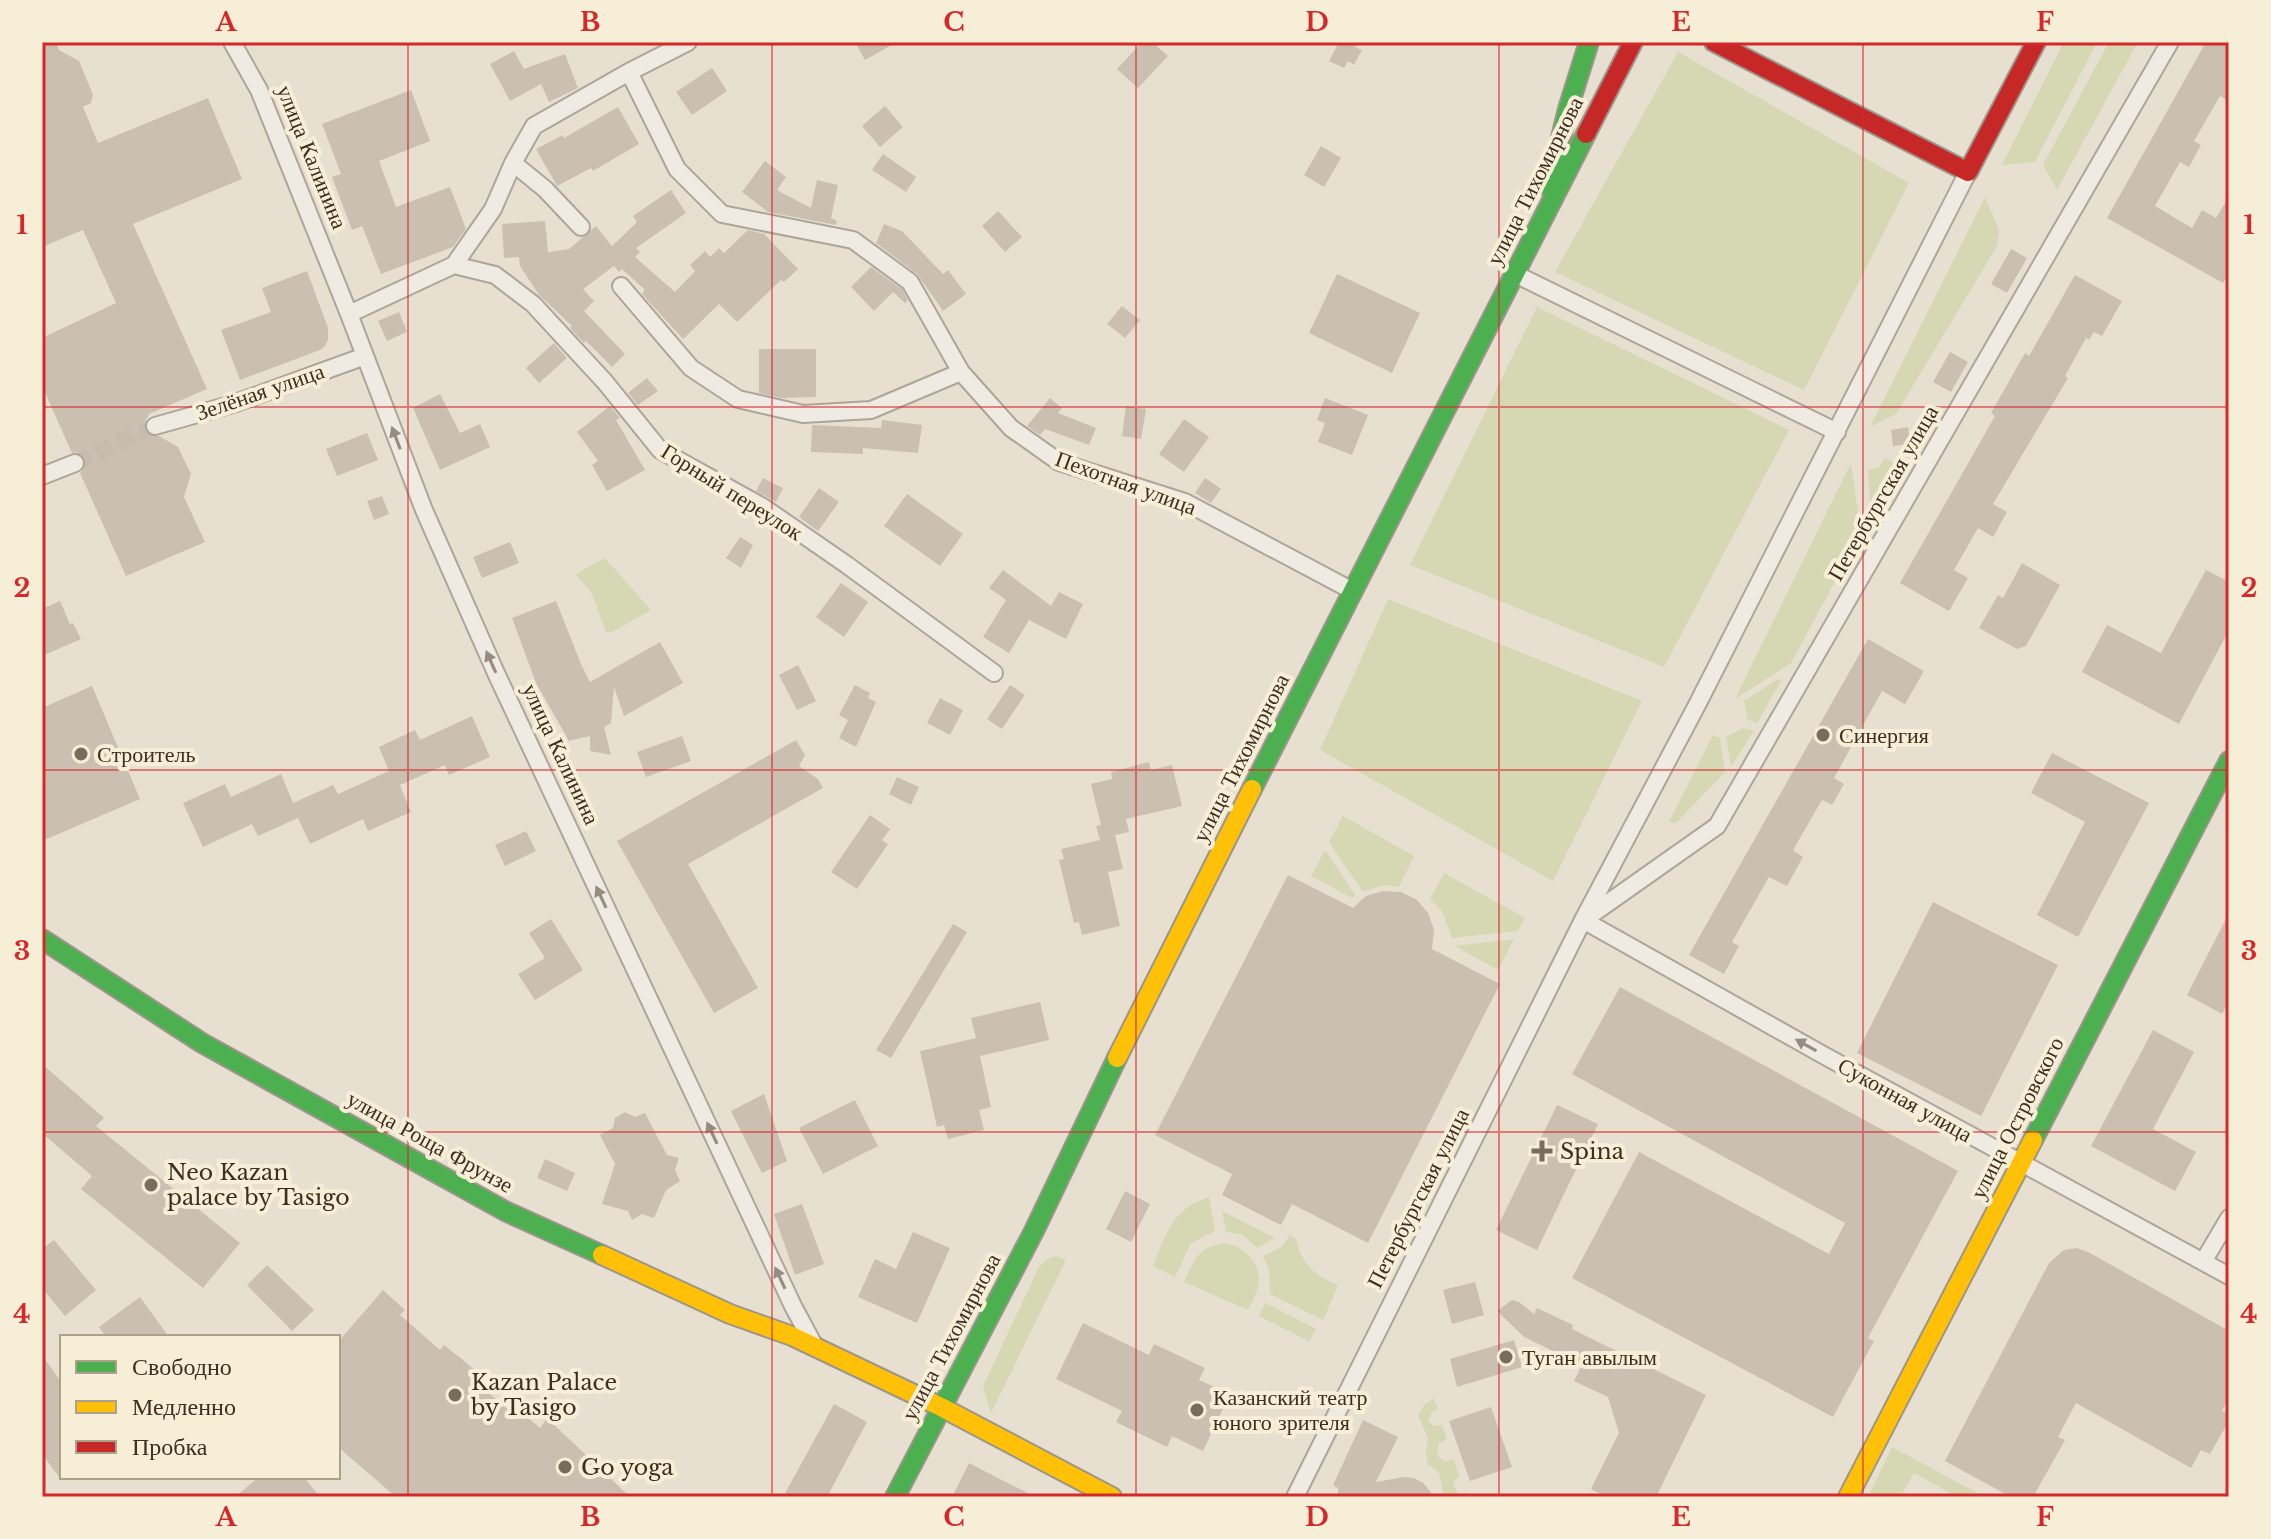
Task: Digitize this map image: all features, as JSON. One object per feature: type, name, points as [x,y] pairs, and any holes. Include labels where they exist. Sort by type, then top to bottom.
[{"type":"main road","points":[[1540,224],[1568,109],[1589,42]]},
{"type":"main road","name":"улица Тихомирнова","points":[[895,1497],[1034,1231],[1139,1012],[1633,42]]},
{"type":"main road","points":[[1714,42],[1968,172]]},
{"type":"main road","name":"Петербургская улица","points":[[1968,172],[2036,42]]},
{"type":"main road","name":"улица Островского","points":[[1848,1497],[2229,761]]},
{"type":"main road","name":"улица Роща Фрунзе","points":[[42,939],[202,1043],[505,1211],[716,1308],[815,1348]]},
{"type":"main road","points":[[815,1348],[941,1407],[1112,1497]]},
{"type":"street","name":"улица Калинина","points":[[232,42],[259,90],[424,510],[496,673],[815,1348]]},
{"type":"street","points":[[349,314],[454,265],[493,209],[513,163],[534,126],[688,42]]},
{"type":"street","name":"Петербургская улица","points":[[1583,920],[1717,826],[2170,42]]},
{"type":"street","name":"Пехотная улица","points":[[629,72],[677,169],[722,214],[853,240],[910,282],[961,372],[1011,428],[1059,462],[1185,502],[1353,591]]},
{"type":"street","points":[[513,163],[545,189],[581,227]]},
{"type":"street","name":"Петербургская улица","points":[[1295,1497],[1583,920],[1837,432],[1968,172]]},
{"type":"street","name":"Горный переулок","points":[[454,265],[495,275],[533,304],[605,382],[660,450],[763,507],[994,673]]},
{"type":"street","points":[[1515,274],[1837,432]]},
{"type":"street","points":[[621,286],[691,368],[738,399],[803,414],[871,410],[961,372]]},
{"type":"street","name":"Зелёная улица","points":[[155,426],[233,404],[365,356]]},
{"type":"street","points":[[42,476],[75,463]]},
{"type":"street","name":"Суконная улица","points":[[1583,920],[2229,1276]]},
{"type":"street","points":[[2203,1262],[2229,1218]]},
{"type":"green space","points":[[2064,42],[2097,42],[2035,162],[2002,165]]},
{"type":"green space","points":[[2109,42],[2138,42],[2057,190],[2043,165]]},
{"type":"green space","points":[[1678,52],[1909,183],[1804,390],[1555,272]]},
{"type":"green space","points":[[1985,197],[1999,230],[1997,246],[1896,414],[1870,427]]},
{"type":"green space","points":[[1537,307],[1789,430],[1664,667],[1410,565]]},
{"type":"green space","points":[[1885,458],[1900,466],[1871,519],[1868,470],[1879,467]]},
{"type":"green space","points":[[1851,463],[1861,533],[1791,663],[1735,699]]},
{"type":"green space","points":[[605,558],[651,610],[612,632],[606,632],[592,594],[576,574]]},
{"type":"green space","points":[[1388,599],[1642,701],[1553,881],[1320,750]]},
{"type":"green space","points":[[1778,679],[1781,681],[1757,723],[1748,720],[1744,701]]},
{"type":"green space","points":[[1743,728],[1754,731],[1731,767],[1726,737]]},
{"type":"green space","points":[[1713,735],[1720,738],[1725,772],[1676,823],[1669,822]]},
{"type":"green space","points":[[1343,816],[1414,856],[1399,887],[1385,885],[1363,892],[1329,842]]},
{"type":"green space","points":[[1325,850],[1355,895],[1352,898],[1311,876]]},
{"type":"green space","points":[[1444,873],[1525,918],[1518,931],[1452,938],[1442,911],[1430,899]]},
{"type":"green space","points":[[1514,939],[1498,970],[1455,946]]},
{"type":"green space","points":[[1209,1197],[1215,1231],[1191,1243],[1175,1277],[1153,1266],[1172,1223],[1187,1208]]},
{"type":"green space","points":[[1222,1211],[1275,1238],[1258,1248],[1241,1234],[1226,1232]]},
{"type":"green space","points":[[1290,1235],[1296,1239],[1310,1268],[1338,1285],[1323,1320],[1270,1294],[1269,1269],[1263,1256],[1281,1247]]},
{"type":"green space","points":[[1226,1243],[1246,1253],[1258,1271],[1257,1289],[1248,1310],[1184,1282],[1203,1251]]},
{"type":"green space","points":[[1056,1256],[1066,1260],[991,1413],[983,1386],[1039,1267]]},
{"type":"green space","points":[[1265,1303],[1316,1329],[1309,1341],[1259,1316]]},
{"type":"green space","points":[[1434,1398],[1438,1409],[1432,1412],[1428,1420],[1434,1426],[1442,1425],[1447,1439],[1439,1443],[1437,1455],[1444,1461],[1454,1460],[1459,1476],[1453,1482],[1458,1494],[1467,1493],[1468,1497],[1444,1497],[1439,1473],[1428,1464],[1428,1438],[1418,1416],[1424,1405]]},
{"type":"green space","points":[[1892,1447],[1985,1497],[1957,1497],[1914,1473],[1900,1497],[1868,1497]]},
{"type":"building","points":[[42,42],[56,42],[59,50],[79,61],[93,95],[91,103],[83,107],[98,143],[208,98],[242,179],[133,224],[207,389],[149,414],[144,424],[148,434],[159,436],[178,447],[191,474],[184,497],[205,542],[126,576],[80,473],[86,465],[85,458],[77,452],[72,453],[42,386],[42,338],[116,303],[83,230],[42,247]]},
{"type":"building","points":[[855,42],[897,42],[865,60]]},
{"type":"building","points":[[1142,42],[1152,42],[1168,56],[1138,88],[1117,69]]},
{"type":"building","points":[[1339,42],[1358,42],[1355,47],[1362,50],[1354,65],[1348,61],[1344,68],[1329,61]]},
{"type":"building","points":[[2206,42],[2229,42],[2229,101],[2220,96],[2194,141],[2201,145],[2189,167],[2180,162],[2155,206],[2192,228],[2202,210],[2216,218],[2229,196],[2229,272],[2223,283],[2107,218]]},
{"type":"building","points":[[514,51],[524,69],[565,54],[578,88],[549,102],[541,84],[510,101],[490,64]]},
{"type":"building","points":[[712,68],[727,91],[692,115],[676,92]]},
{"type":"building","points":[[411,90],[430,141],[379,161],[396,207],[450,187],[466,229],[453,247],[381,274],[362,226],[352,230],[332,177],[341,174],[322,124]]},
{"type":"building","points":[[885,106],[903,127],[880,147],[862,126]]},
{"type":"building","points":[[618,107],[639,144],[593,171],[591,168],[557,186],[536,149],[563,135],[564,138]]},
{"type":"building","points":[[1321,146],[1341,158],[1324,187],[1304,175]]},
{"type":"building","points":[[883,154],[916,177],[906,192],[872,170]]},
{"type":"building","points":[[765,161],[786,177],[777,190],[811,208],[817,180],[838,185],[831,218],[837,221],[836,225],[768,212],[742,192]]},
{"type":"building","points":[[671,190],[686,213],[636,248],[640,252],[635,257],[675,292],[695,271],[690,265],[705,251],[710,257],[719,248],[724,253],[748,230],[764,234],[798,269],[784,282],[781,280],[737,322],[719,304],[683,339],[642,294],[645,290],[622,269],[619,272],[614,266],[583,289],[594,301],[584,311],[625,354],[612,367],[586,341],[584,343],[570,328],[572,326],[539,295],[520,266],[519,257],[504,258],[502,224],[545,221],[548,252],[569,249],[596,226],[612,246],[637,222],[633,216]]},
{"type":"building","points":[[998,211],[1022,237],[1005,252],[982,226]]},
{"type":"building","points":[[884,224],[902,231],[943,274],[948,270],[966,294],[943,311],[917,274],[876,243]]},
{"type":"building","points":[[2011,249],[2027,258],[2007,293],[1991,284]]},
{"type":"building","points":[[871,267],[902,289],[908,300],[905,303],[893,292],[874,311],[851,287]]},
{"type":"building","points":[[307,271],[328,328],[325,346],[240,380],[221,330],[271,312],[262,288]]},
{"type":"building","points":[[1337,274],[1420,313],[1392,373],[1309,333]]},
{"type":"building","points":[[2075,275],[2122,301],[2102,336],[2094,332],[2089,340],[2086,338],[2065,376],[2068,378],[1993,504],[2007,512],[1993,537],[1978,528],[1954,570],[1968,578],[1949,611],[1900,583],[1995,416],[1991,413],[2025,353],[2029,356]]},
{"type":"building","points":[[1122,306],[1140,320],[1125,338],[1107,324]]},
{"type":"building","points":[[399,312],[407,332],[387,341],[378,321]]},
{"type":"building","points":[[554,343],[567,358],[539,383],[526,368]]},
{"type":"building","points":[[759,349],[816,349],[816,397],[781,398],[759,393]]},
{"type":"building","points":[[1950,352],[1968,362],[1951,392],[1933,382]]},
{"type":"building","points":[[647,378],[658,391],[638,405],[628,393]]},
{"type":"building","points":[[440,394],[460,433],[480,424],[490,447],[440,470],[413,408]]},
{"type":"building","points":[[1050,398],[1062,408],[1058,413],[1096,428],[1089,445],[1045,429],[1040,435],[1027,426]]},
{"type":"building","points":[[1325,398],[1368,415],[1352,455],[1318,442],[1325,423],[1317,420]]},
{"type":"building","points":[[610,406],[620,418],[616,420],[645,470],[607,491],[592,465],[598,461],[577,432]]},
{"type":"building","points":[[1126,406],[1146,409],[1141,439],[1122,436]]},
{"type":"building","points":[[1184,419],[1209,437],[1184,472],[1159,454]]},
{"type":"building","points":[[882,420],[922,425],[918,453],[863,448],[863,454],[811,452],[812,425],[881,428]]},
{"type":"building","points":[[1908,427],[1910,444],[1893,446],[1891,430]]},
{"type":"building","points":[[367,433],[378,460],[337,476],[326,449]]},
{"type":"building","points":[[763,478],[783,488],[776,502],[756,491]]},
{"type":"building","points":[[1205,478],[1221,489],[1211,503],[1195,493]]},
{"type":"building","points":[[819,488],[839,502],[818,531],[799,517]]},
{"type":"building","points":[[907,494],[963,534],[940,566],[884,526]]},
{"type":"building","points":[[382,496],[389,514],[374,520],[367,501]]},
{"type":"building","points":[[740,537],[753,545],[741,568],[726,558]]},
{"type":"building","points":[[510,542],[519,563],[482,578],[473,557]]},
{"type":"building","points":[[2022,563],[2060,585],[2026,646],[2017,649],[1979,628],[1998,595],[2003,598]]},
{"type":"building","points":[[1003,570],[1051,606],[1059,592],[1083,604],[1066,639],[1029,620],[1009,653],[983,637],[1006,600],[989,588]]},
{"type":"building","points":[[2206,570],[2229,582],[2229,630],[2179,724],[2082,672],[2107,625],[2161,653]]},
{"type":"building","points":[[841,583],[868,602],[844,637],[816,617]]},
{"type":"building","points":[[60,601],[81,639],[42,656],[42,609]]},
{"type":"building","points":[[556,601],[590,682],[660,642],[683,683],[624,716],[614,687],[611,723],[604,727],[611,755],[590,751],[590,736],[569,741],[536,683],[512,618]]},
{"type":"building","points":[[1868,639],[1924,671],[1905,704],[1882,691],[1834,778],[1844,784],[1832,805],[1822,800],[1793,850],[1803,857],[1787,886],[1769,877],[1732,942],[1739,946],[1724,974],[1689,955]]},
{"type":"building","points":[[798,665],[816,701],[797,710],[779,675]]},
{"type":"building","points":[[855,685],[870,693],[868,698],[876,702],[856,747],[839,738],[848,720],[839,715]]},
{"type":"building","points":[[1010,685],[1025,695],[1002,729],[987,719]]},
{"type":"building","name":"Строитель","points":[[92,686],[140,799],[42,841],[42,708]]},
{"type":"building","points":[[940,698],[963,710],[950,735],[927,723]]},
{"type":"building","points":[[472,716],[490,757],[449,775],[445,765],[400,785],[411,812],[368,831],[363,819],[310,844],[298,818],[258,836],[252,824],[203,847],[183,803],[225,784],[231,797],[281,774],[293,803],[333,785],[338,794],[389,771],[379,747],[415,730],[420,740]]},
{"type":"building","points":[[682,736],[691,761],[646,777],[637,752]]},
{"type":"building","points":[[796,740],[805,755],[799,766],[818,779],[823,788],[688,864],[758,988],[714,1013],[617,841]]},
{"type":"building","points":[[2052,753],[2149,803],[2078,937],[2037,915],[2085,822],[2031,793]]},
{"type":"building","points":[[1149,762],[1151,770],[1172,765],[1182,806],[1126,819],[1129,832],[1115,835],[1123,869],[1108,872],[1120,926],[1082,935],[1079,922],[1074,923],[1059,860],[1064,859],[1061,849],[1100,840],[1096,826],[1101,825],[1091,784],[1112,779],[1111,772]]},
{"type":"building","points":[[897,777],[919,787],[911,805],[889,794]]},
{"type":"building","points":[[870,815],[890,829],[882,840],[888,844],[857,889],[831,872]]},
{"type":"building","points":[[526,831],[536,851],[505,866],[495,845]]},
{"type":"building","points":[[1288,875],[1353,908],[1366,896],[1383,891],[1401,892],[1417,900],[1428,913],[1434,930],[1432,949],[1500,984],[1368,1243],[1292,1204],[1281,1225],[1222,1195],[1232,1174],[1155,1135]]},
{"type":"building","points":[[1933,902],[2058,965],[1981,1116],[1857,1053]]},
{"type":"building","points":[[2229,913],[2229,1001],[2222,1014],[2187,995]]},
{"type":"building","points":[[551,919],[583,970],[535,1000],[518,974],[545,958],[529,933]]},
{"type":"building","points":[[953,924],[967,932],[891,1058],[876,1050]]},
{"type":"building","points":[[1620,987],[1958,1171],[1868,1338],[1874,1341],[1833,1417],[1572,1278],[1639,1152],[1829,1254],[1845,1223],[1572,1074]]},
{"type":"building","points":[[1040,1002],[1049,1040],[980,1056],[991,1107],[979,1110],[984,1130],[948,1139],[944,1125],[937,1127],[920,1051],[976,1038],[971,1018]]},
{"type":"building","points":[[2153,1030],[2194,1052],[2153,1129],[2196,1152],[2175,1191],[2091,1146]]},
{"type":"building","points":[[42,1064],[104,1118],[96,1126],[240,1243],[203,1288],[81,1189],[92,1176],[42,1133]]},
{"type":"building","points":[[764,1094],[787,1161],[762,1173],[731,1111]]},
{"type":"building","points":[[855,1100],[878,1146],[823,1174],[799,1128]]},
{"type":"building","points":[[1557,1105],[1598,1124],[1537,1250],[1496,1230]]},
{"type":"building","points":[[625,1112],[635,1117],[645,1113],[667,1155],[679,1158],[675,1170],[680,1181],[666,1190],[654,1218],[642,1214],[632,1220],[628,1211],[602,1204],[615,1164],[600,1135],[613,1128],[615,1118]]},
{"type":"building","points":[[545,1159],[575,1173],[567,1191],[537,1178]]},
{"type":"building","points":[[1125,1191],[1150,1204],[1131,1242],[1106,1229]]},
{"type":"building","points":[[802,1204],[824,1264],[795,1275],[774,1214]]},
{"type":"building","points":[[913,1232],[950,1248],[917,1323],[858,1297],[875,1259],[896,1269]]},
{"type":"building","points":[[54,1240],[96,1290],[65,1316],[42,1288],[42,1249]]},
{"type":"building","points":[[2077,1248],[2229,1331],[2229,1398],[2222,1411],[2229,1414],[2229,1421],[2210,1454],[2201,1450],[2191,1468],[2076,1403],[2058,1437],[2065,1440],[2033,1497],[2011,1497],[1945,1461],[2049,1263],[2064,1250]]},
{"type":"building","points":[[267,1265],[314,1310],[292,1331],[247,1285]]},
{"type":"building","points":[[1475,1282],[1484,1315],[1452,1324],[1443,1290]]},
{"type":"building","points":[[383,1290],[405,1310],[400,1315],[440,1350],[444,1345],[463,1360],[479,1374],[474,1380],[518,1418],[523,1413],[540,1428],[547,1418],[630,1497],[396,1497],[340,1449],[340,1340]]},
{"type":"building","points":[[140,1297],[168,1335],[105,1335],[99,1327]]},
{"type":"building","points":[[1512,1300],[1534,1314],[1537,1308],[1573,1325],[1572,1329],[1706,1395],[1656,1497],[1606,1497],[1591,1489],[1619,1433],[1608,1397],[1574,1381],[1582,1365],[1524,1337],[1497,1311]]},
{"type":"building","points":[[1083,1323],[1149,1355],[1154,1344],[1205,1368],[1199,1380],[1230,1394],[1203,1451],[1172,1436],[1167,1447],[1116,1422],[1122,1411],[1056,1379]]},
{"type":"building","points":[[1514,1340],[1522,1367],[1457,1387],[1450,1359]]},
{"type":"building","points":[[42,1355],[60,1380],[60,1478],[42,1454]]},
{"type":"building","points":[[834,1404],[867,1422],[827,1497],[783,1497]]},
{"type":"building","points":[[1491,1407],[1512,1467],[1470,1481],[1449,1421]]},
{"type":"building","points":[[1363,1420],[1398,1437],[1376,1482],[1414,1478],[1435,1497],[1338,1497],[1338,1488],[1333,1485]]},
{"type":"building","points":[[969,1463],[996,1477],[1036,1497],[952,1497]]},
{"type":"building","points":[[257,1479],[306,1479],[320,1497],[235,1497]]},
{"type":"tunnel","points":[[75,463],[155,426]]},
{"type":"traffic: fast","points":[[1549,187],[1568,109],[1589,42]]},
{"type":"traffic: fast","points":[[1252,789],[1586,134]]},
{"type":"traffic: fast","points":[[2033,1140],[2229,761]]},
{"type":"traffic: fast","points":[[42,939],[202,1043],[505,1211],[602,1255]]},
{"type":"traffic: fast","points":[[895,1497],[1034,1231],[1117,1058]]},
{"type":"traffic: slow","points":[[1117,1058],[1252,789]]},
{"type":"traffic: slow","points":[[1848,1497],[2033,1140]]},
{"type":"traffic: slow","points":[[602,1255],[730,1314],[792,1336],[941,1407],[1112,1497]]},
{"type":"traffic: jam","points":[[1586,134],[1633,42]]},
{"type":"traffic: jam","points":[[1714,42],[1968,172],[2036,42]]},
{"type":"place","name":"Синергия","points":[[1823,735]]},
{"type":"place","name":"Строитель","points":[[81,754]]},
{"type":"place","name":"Spina","points":[[1542,1151]]},
{"type":"place","name":"Neo Kazan palace by Tasigo","points":[[151,1185]]},
{"type":"place","name":"Туган авылым","points":[[1506,1357]]},
{"type":"place","name":"Kazan Palace by Tasigo","points":[[455,1395]]},
{"type":"place","name":"Казанский театр юного зрителя","points":[[1197,1410]]},
{"type":"place","name":"Go yoga","points":[[565,1467]]}]
